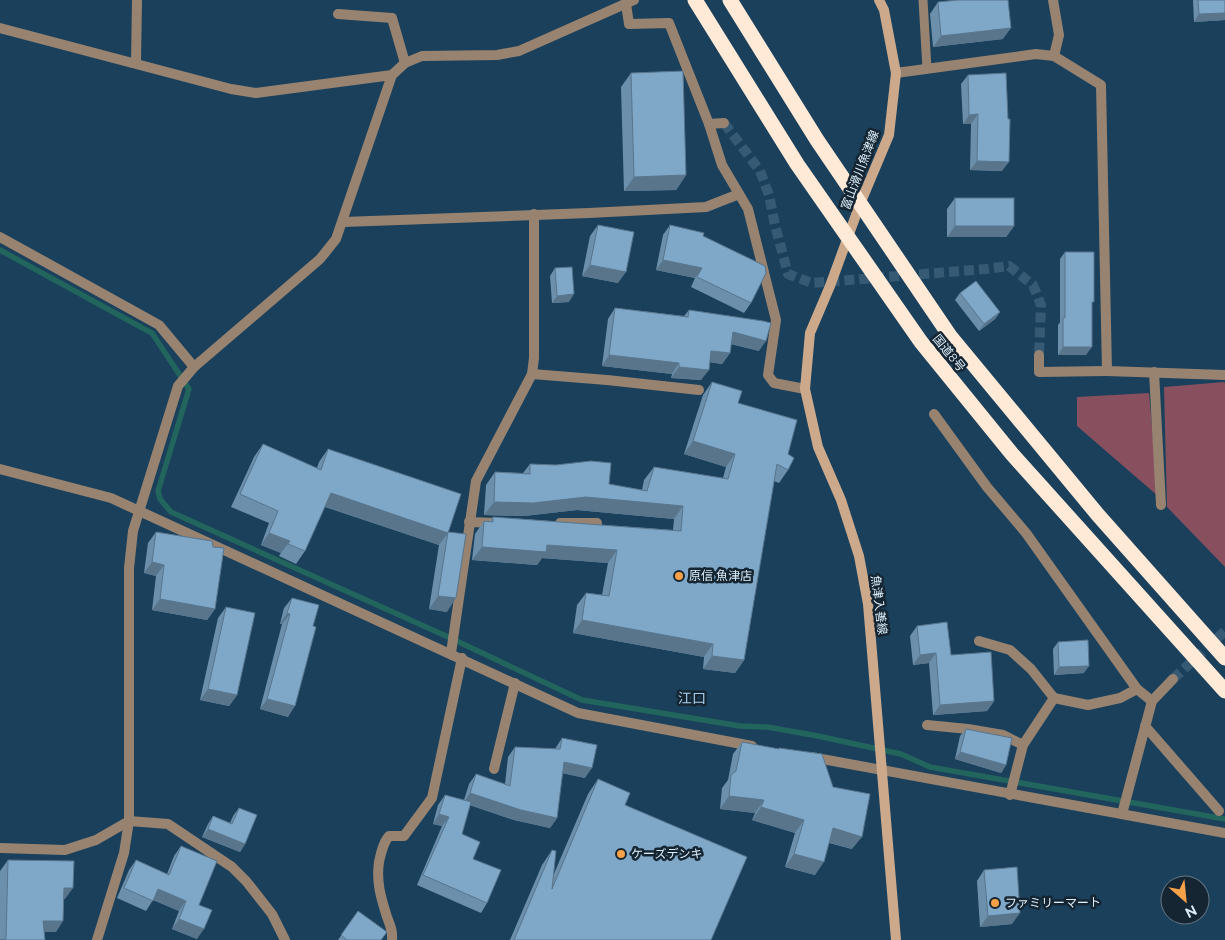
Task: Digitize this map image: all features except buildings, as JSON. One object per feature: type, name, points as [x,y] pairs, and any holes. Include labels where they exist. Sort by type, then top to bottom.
[{"type":"highway","name":"国道8号","points":[[695,0],[797,164],[921,342],[1012,454],[1225,691]]},
{"type":"highway","name":"国道8号","points":[[730,0],[817,140],[950,336],[1098,516],[1225,658]]},
{"type":"main road","name":"富山滑川魚津線","points":[[830,286],[860,204],[889,135],[896,74],[884,10],[879,0]]},
{"type":"main road","name":"魚津入善線","points":[[830,286],[810,333],[805,389],[818,448],[840,500],[859,556],[868,604],[896,940]]},
{"type":"street","points":[[136,63],[137,0]]},
{"type":"street","points":[[1053,0],[1059,35],[1054,56]]},
{"type":"street","points":[[97,940],[124,853],[129,821],[129,568],[133,530],[178,386],[194,367],[320,259],[336,239],[392,75],[405,63],[422,56],[497,55],[519,51],[630,2],[629,24],[669,23],[709,124],[722,165],[748,209],[776,320],[768,375],[774,383],[805,389]]},
{"type":"street","points":[[338,14],[392,18],[405,63]]},
{"type":"street","points":[[0,28],[231,89],[256,93],[392,75]]},
{"type":"street","points":[[896,74],[1036,54],[1054,56],[1101,85],[1107,371]]},
{"type":"street","points":[[709,124],[724,123]]},
{"type":"street","points":[[343,222],[534,214],[589,214],[706,207],[739,194]]},
{"type":"street","points":[[451,653],[476,481],[532,374],[534,358],[534,214]]},
{"type":"street","points":[[0,237],[159,325],[194,367]]},
{"type":"street","points":[[1039,356],[1039,372],[1107,371],[1225,375]]},
{"type":"street","points":[[1154,372],[1161,505]]},
{"type":"street","points":[[532,374],[699,390]]},
{"type":"street","points":[[934,414],[987,487],[1026,533],[1137,689],[1152,701]]},
{"type":"street","points":[[0,469],[111,498],[140,510],[578,713],[764,748]]},
{"type":"street","points":[[469,522],[508,523]]},
{"type":"street","points":[[548,523],[597,523]]},
{"type":"street","points":[[979,641],[1010,650],[1031,669],[1054,698],[1088,705],[1120,698],[1137,689]]},
{"type":"street","points":[[392,940],[392,933],[377,877],[380,854],[389,836],[404,836],[432,798],[462,658]]},
{"type":"street","points":[[1122,814],[1152,701],[1173,679]]},
{"type":"street","points":[[494,769],[515,683]]},
{"type":"street","points":[[1010,794],[1023,745],[1054,698]]},
{"type":"street","points":[[927,725],[1003,735],[1023,745]]},
{"type":"street","points":[[1145,726],[1219,811]]},
{"type":"street","points":[[803,756],[1225,833]]},
{"type":"street","points":[[0,848],[65,850],[96,840],[129,821],[168,824],[232,867],[246,881],[272,914],[285,940]]},
{"type":"lane","points":[[923,0],[927,69]]},
{"type":"shaded area","points":[[1224,382],[1225,567],[1167,507],[1164,387]]},
{"type":"shaded area","points":[[1149,393],[1158,496],[1077,426],[1077,397]]},
{"type":"waterway","points":[[0,250],[152,333],[189,389],[158,491],[160,499],[171,512],[446,636],[582,700],[740,726],[767,727],[818,736],[901,754],[930,767],[1225,819]]},
{"type":"tunnel","points":[[724,123],[760,171],[769,195],[788,274],[812,283],[1009,266],[1033,285],[1041,305],[1039,355]]},
{"type":"tunnel","points":[[1173,679],[1225,631]]},
{"type":"place","name":"原信 魚津店","points":[[679,576]]},
{"type":"place","name":"ケーズデンキ","points":[[621,854]]},
{"type":"place","name":"ファミリーマート","points":[[995,903]]},
{"type":"district","name":"江口","points":[[692,698]]}]
